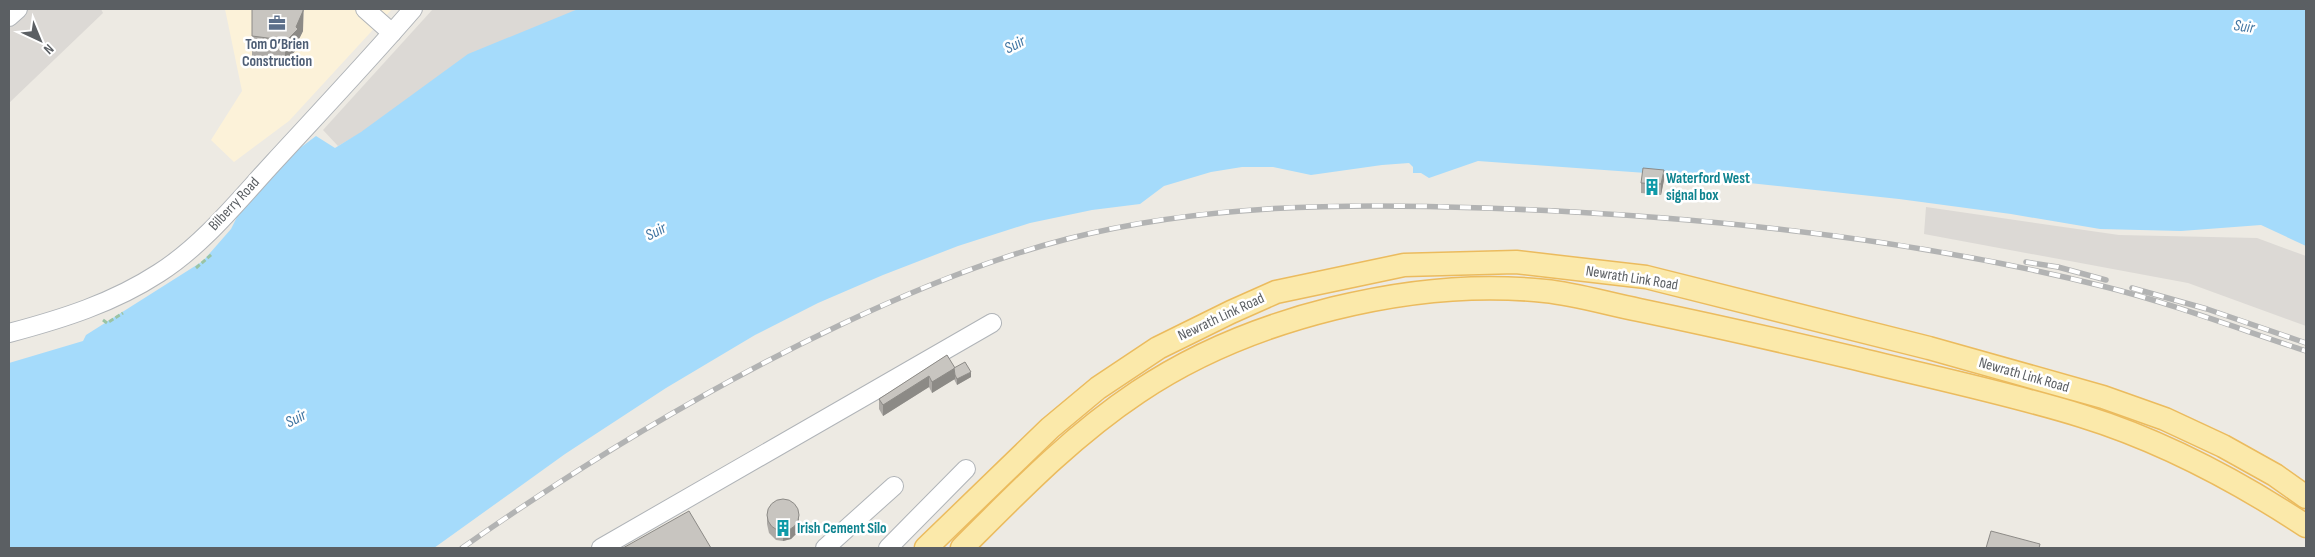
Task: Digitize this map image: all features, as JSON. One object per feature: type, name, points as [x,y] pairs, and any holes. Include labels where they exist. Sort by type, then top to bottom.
[{"type":"main road","name":"Newrath Link Road","points":[[926,548],[1050,428],[1119,373],[1178,337],[1276,292],[1404,265],[1516,262],[1646,277],[1929,348],[2103,397],[2165,418],[2223,446],[2275,476],[2306,497]]},
{"type":"main road","name":"Newrath Link Road","points":[[962,548],[1046,465],[1092,425],[1139,391],[1189,362],[1246,336],[1354,303],[1462,288],[1546,291],[1748,333],[2083,416],[2153,442],[2211,468],[2257,494],[2306,526]]},
{"type":"street","points":[[9,17],[18,9]]},
{"type":"street","points":[[365,9],[392,33]]},
{"type":"street","name":"Bilberry Road","points":[[9,334],[68,317],[100,305],[140,285],[179,259],[231,208],[413,9]]},
{"type":"street","points":[[601,548],[992,323]]},
{"type":"street","points":[[888,548],[966,469]]},
{"type":"street","points":[[825,548],[894,486]]},
{"type":"shaded area","points":[[9,9],[101,9],[103,13],[9,103]]},
{"type":"shaded area","points":[[225,9],[392,9],[289,121],[234,162],[211,140],[242,91]]},
{"type":"shaded area","points":[[433,9],[578,9],[338,146],[323,130]]},
{"type":"shaded area","points":[[1926,207],[2119,235],[2257,238],[2306,256],[2306,326],[2188,283],[1924,234]]},
{"type":"water","name":"Suir","points":[[578,9],[2306,9],[2306,246],[2261,225],[2181,231],[2100,229],[2011,214],[1899,199],[1674,175],[1478,161],[1429,178],[1421,173],[1413,173],[1413,167],[1409,163],[1311,175],[1273,167],[1242,167],[1211,172],[1164,186],[1140,204],[1092,210],[1030,223],[958,246],[818,303],[755,335],[666,388],[565,454],[434,548],[9,548],[9,363],[83,341],[86,335],[203,261],[231,229],[242,207],[288,157],[316,136],[335,148],[361,132],[468,54]]},
{"type":"building","points":[[252,9],[303,9],[303,11],[296,27],[298,29],[285,42],[283,40],[252,36]]},
{"type":"building","points":[[1643,168],[1664,170],[1661,184],[1641,183]]},
{"type":"building","points":[[947,355],[955,368],[932,382],[929,376],[883,405],[879,399]]},
{"type":"building","points":[[965,362],[971,372],[957,379],[954,368]]},
{"type":"building","points":[[783,499],[789,500],[794,504],[798,509],[798,521],[794,526],[789,530],[783,531],[777,530],[772,526],[768,521],[767,515],[768,509],[772,504],[777,500]]},
{"type":"building","points":[[689,511],[711,548],[623,548]]},
{"type":"building","points":[[1991,531],[2040,544],[2039,548],[1986,548]]},
{"type":"railway","points":[[462,548],[599,457],[694,401],[790,349],[895,300],[980,266],[1067,239],[1118,227],[1222,212],[1327,206],[1432,206],[1562,211],[1718,223],[1873,241],[1950,254],[2102,286],[2179,308],[2306,351]]},
{"type":"railway","points":[[2026,262],[2058,267],[2106,280]]},
{"type":"railway","points":[[2132,288],[2207,309],[2306,343]]},
{"type":"place","name":"Tom O’Brien Construction","points":[[277,23]]},
{"type":"place","name":"Waterford West signal box","points":[[1652,187]]},
{"type":"place","name":"Irish Cement Silo","points":[[783,528]]}]
